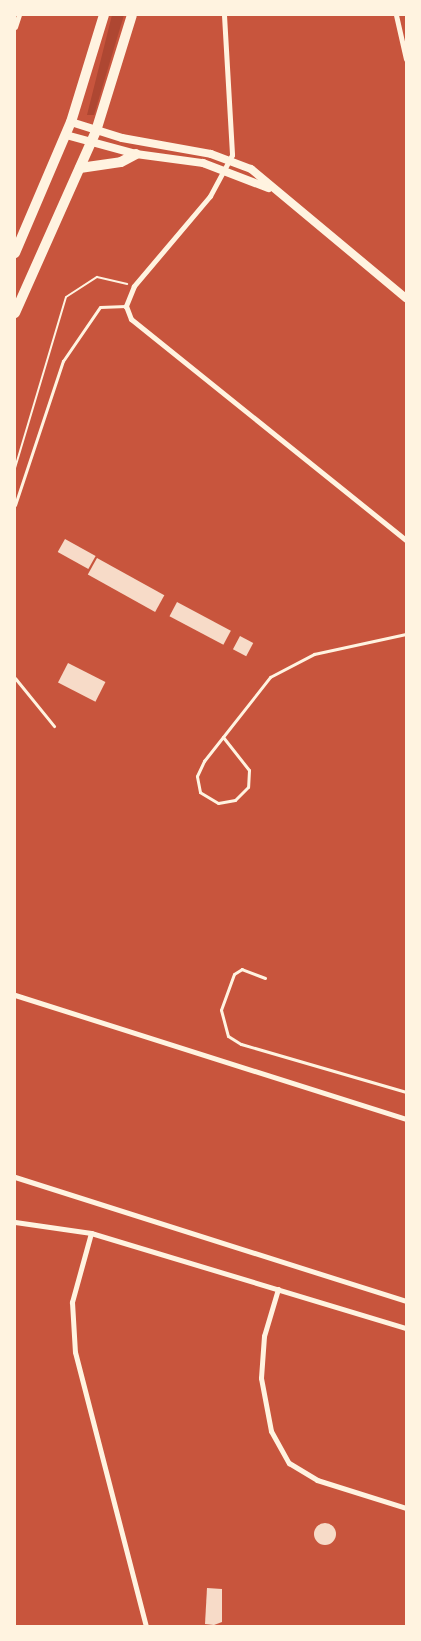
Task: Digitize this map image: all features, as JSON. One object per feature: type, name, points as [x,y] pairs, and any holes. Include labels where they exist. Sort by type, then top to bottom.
[{"type":"highway","points":[[15,253],[71,122],[104,15]]},
{"type":"highway","points":[[15,313],[96,131],[132,15]]},
{"type":"highway","points":[[80,168],[121,162],[136,154]]},
{"type":"street","points":[[15,27],[19,15]]},
{"type":"street","points":[[224,15],[233,116],[230,160],[210,196],[134,286],[126,306],[131,319],[406,540]]},
{"type":"street","points":[[396,15],[406,59]]},
{"type":"street","points":[[71,122],[96,131],[230,160],[258,174],[268,188]]},
{"type":"street","points":[[66,135],[136,154],[225,170],[268,188],[406,298]]},
{"type":"street","points":[[15,995],[406,1119]]},
{"type":"street","points":[[15,1177],[406,1301]]},
{"type":"street","points":[[15,1222],[91,1233],[406,1328]]},
{"type":"street","points":[[91,1233],[72,1302],[75,1352],[146,1626]]},
{"type":"street","points":[[278,1289],[264,1336],[261,1378],[271,1431],[289,1463],[317,1480],[406,1508]]},
{"type":"lane","points":[[15,505],[63,361],[100,307],[126,306]]},
{"type":"lane","points":[[223,737],[250,770],[248,787],[235,800],[218,803],[200,792],[196,776],[223,737],[270,677],[314,654],[406,634]]},
{"type":"lane","points":[[15,678],[54,726]]},
{"type":"lane","points":[[265,978],[242,969],[234,974],[221,1010],[228,1036],[241,1044],[406,1092]]},
{"type":"shaded area","points":[[112,15],[124,15],[94,115],[87,115]]},
{"type":"building","points":[[65,539],[96,556],[88,569],[58,552]]},
{"type":"building","points":[[97,558],[164,595],[155,612],[88,575]]},
{"type":"building","points":[[177,602],[231,631],[223,645],[169,616]]},
{"type":"building","points":[[240,636],[253,643],[246,656],[233,649]]},
{"type":"building","points":[[68,663],[105,682],[95,702],[58,683]]},
{"type":"building","points":[[325,1523],[333,1526],[336,1534],[333,1542],[325,1545],[317,1542],[314,1534],[317,1526]]},
{"type":"building","points":[[207,1588],[222,1589],[222,1622],[214,1625],[205,1624]]}]
